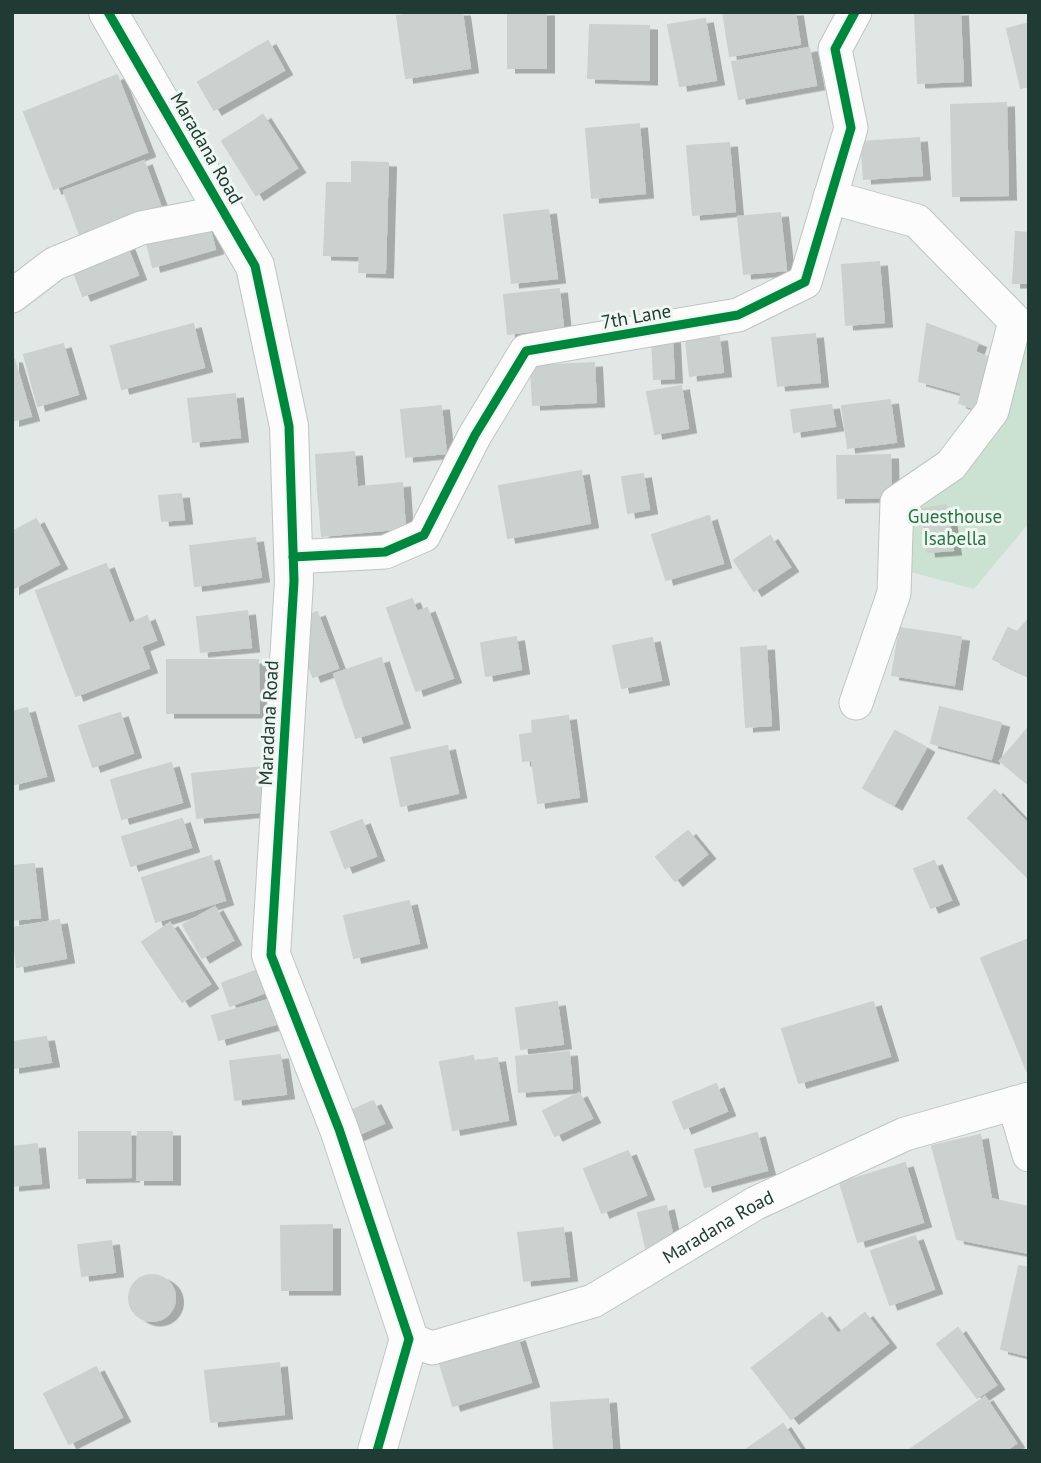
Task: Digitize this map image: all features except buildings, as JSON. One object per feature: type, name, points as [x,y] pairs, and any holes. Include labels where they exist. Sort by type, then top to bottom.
[{"type":"street","name":"Maradana Road","points":[[108,12],[255,266],[289,426],[293,557],[271,955],[339,1129],[409,1339],[432,1348],[593,1301],[756,1203],[905,1134],[1021,1101]]},
{"type":"street","name":"7th Lane","points":[[293,557],[386,552],[424,535],[475,435],[526,351],[738,315],[805,282],[851,128],[835,48],[855,12]]},
{"type":"street","points":[[831,197],[917,221],[1015,321],[992,411],[951,466],[897,502],[894,593],[856,703]]},
{"type":"street","points":[[12,296],[54,264],[141,228],[223,212]]},
{"type":"street","points":[[1021,1101],[1029,1155]]},
{"type":"street","points":[[377,1451],[409,1339]]},
{"type":"green space","name":"Guesthouse Isabella","points":[[1029,321],[1029,523],[974,589],[896,568],[897,502],[951,465]]},
{"type":"cycle path","points":[[108,12],[255,266],[289,426],[294,581],[271,955],[339,1129],[409,1339],[377,1451]]},
{"type":"cycle path","points":[[293,557],[385,552],[424,535],[475,435],[526,351],[738,315],[805,282],[851,128],[835,49],[855,12]]}]
